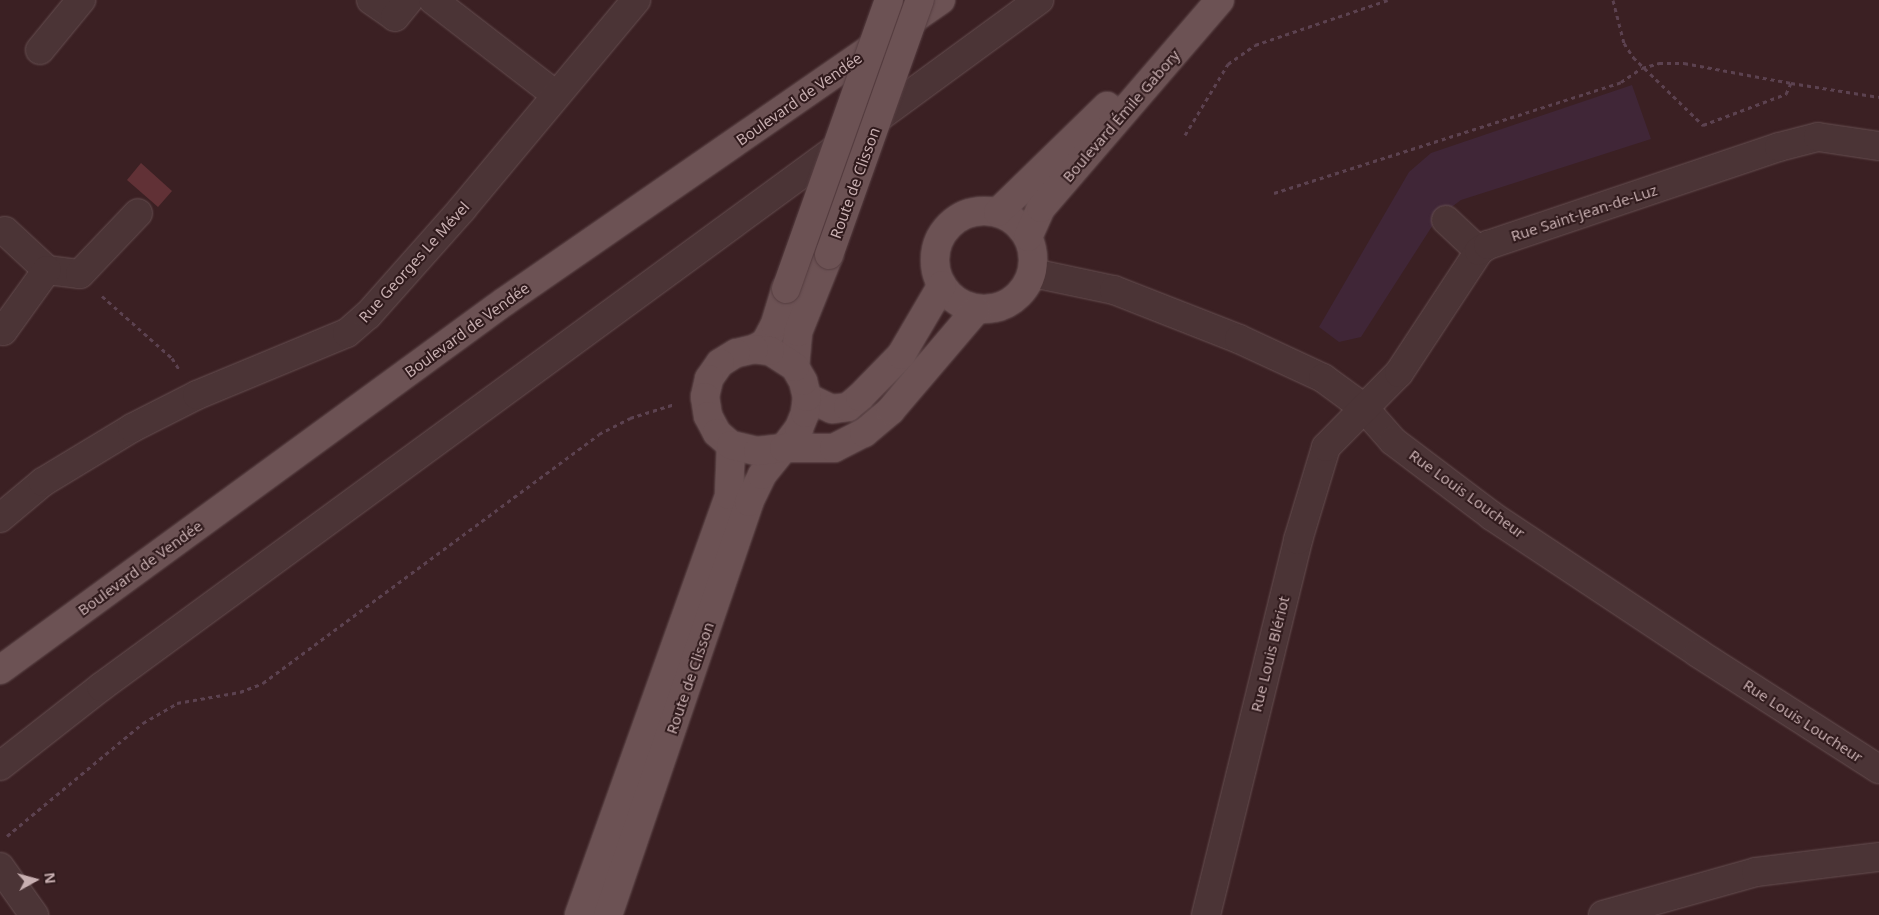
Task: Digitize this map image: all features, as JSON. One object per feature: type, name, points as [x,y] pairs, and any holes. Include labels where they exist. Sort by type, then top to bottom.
[{"type":"main road","name":"Route de Clisson","points":[[754,349],[765,343],[772,330],[889,0]]},
{"type":"main road","name":"Route de Clisson","points":[[795,367],[798,332],[829,256],[920,0]]},
{"type":"main road","name":"Boulevard de Vendée","points":[[0,670],[504,302],[941,0]]},
{"type":"main road","name":"Boulevard Émile Gabory","points":[[998,212],[1093,122],[1201,0]]},
{"type":"main road","name":"Boulevard Émile Gabory","points":[[1028,237],[1041,208],[1220,0]]},
{"type":"main road","points":[[998,212],[1016,222],[1028,237],[1034,256],[1033,273],[1020,294],[1004,305],[976,310],[950,296],[942,285],[935,257],[946,230],[970,214],[998,212]]},
{"type":"main road","points":[[942,285],[901,355],[848,407],[832,409],[820,406],[807,397],[795,367],[770,351],[754,349],[736,353],[720,364],[710,379],[705,397],[708,416],[717,433],[731,445],[758,451],[784,448],[834,448],[864,433],[891,410],[976,310]]},
{"type":"main road","points":[[784,448],[799,428],[807,397]]},
{"type":"main road","name":"Route de Clisson","points":[[579,915],[729,495],[731,445]]},
{"type":"main road","name":"Route de Clisson","points":[[608,915],[749,502],[762,475],[784,448]]},
{"type":"street","points":[[371,0],[395,18],[409,0]]},
{"type":"street","points":[[433,0],[556,94]]},
{"type":"street","name":"Rue Georges Le Mével","points":[[0,518],[42,482],[132,428],[196,395],[348,333],[368,315],[462,209],[636,0]]},
{"type":"street","points":[[0,766],[101,686],[1039,0]]},
{"type":"street","points":[[40,50],[67,5]]},
{"type":"street","name":"Rue Saint-Jean-de-Luz","points":[[1478,251],[1488,245],[1779,147],[1818,137],[1879,146]]},
{"type":"street","points":[[5,231],[47,270],[80,274],[138,213]]},
{"type":"street","points":[[1364,408],[1399,372],[1478,251],[1446,220]]},
{"type":"street","points":[[0,328],[3,331],[47,270]]},
{"type":"street","name":"Rue Louis Loucheur","points":[[1033,273],[1114,290],[1239,339],[1324,378],[1364,408],[1393,441],[1492,516],[1698,653],[1879,769]]},
{"type":"street","name":"Rue Louis Blériot","points":[[1206,915],[1298,540],[1326,447],[1364,408]]},
{"type":"street","points":[[1603,915],[1756,872],[1879,856]]},
{"type":"street","points":[[0,867],[34,915]]},
{"type":"path","points":[[1185,135],[1228,64],[1255,45],[1388,0]]},
{"type":"path","points":[[1613,0],[1624,43],[1642,68],[1703,125],[1786,94],[1791,83]]},
{"type":"path","points":[[1274,193],[1621,82],[1642,68],[1659,63],[1684,63],[1879,97]]},
{"type":"path","points":[[80,274],[172,358],[196,395]]},
{"type":"path","points":[[6,837],[158,712],[176,703],[240,692],[263,684],[600,434],[630,418],[705,397]]},
{"type":"shaded area","points":[[1632,85],[1651,139],[1461,200],[1438,217],[1361,337],[1339,342],[1319,327],[1409,172],[1431,153]]},
{"type":"shaded area","points":[[141,163],[172,191],[158,207],[127,180]]}]
